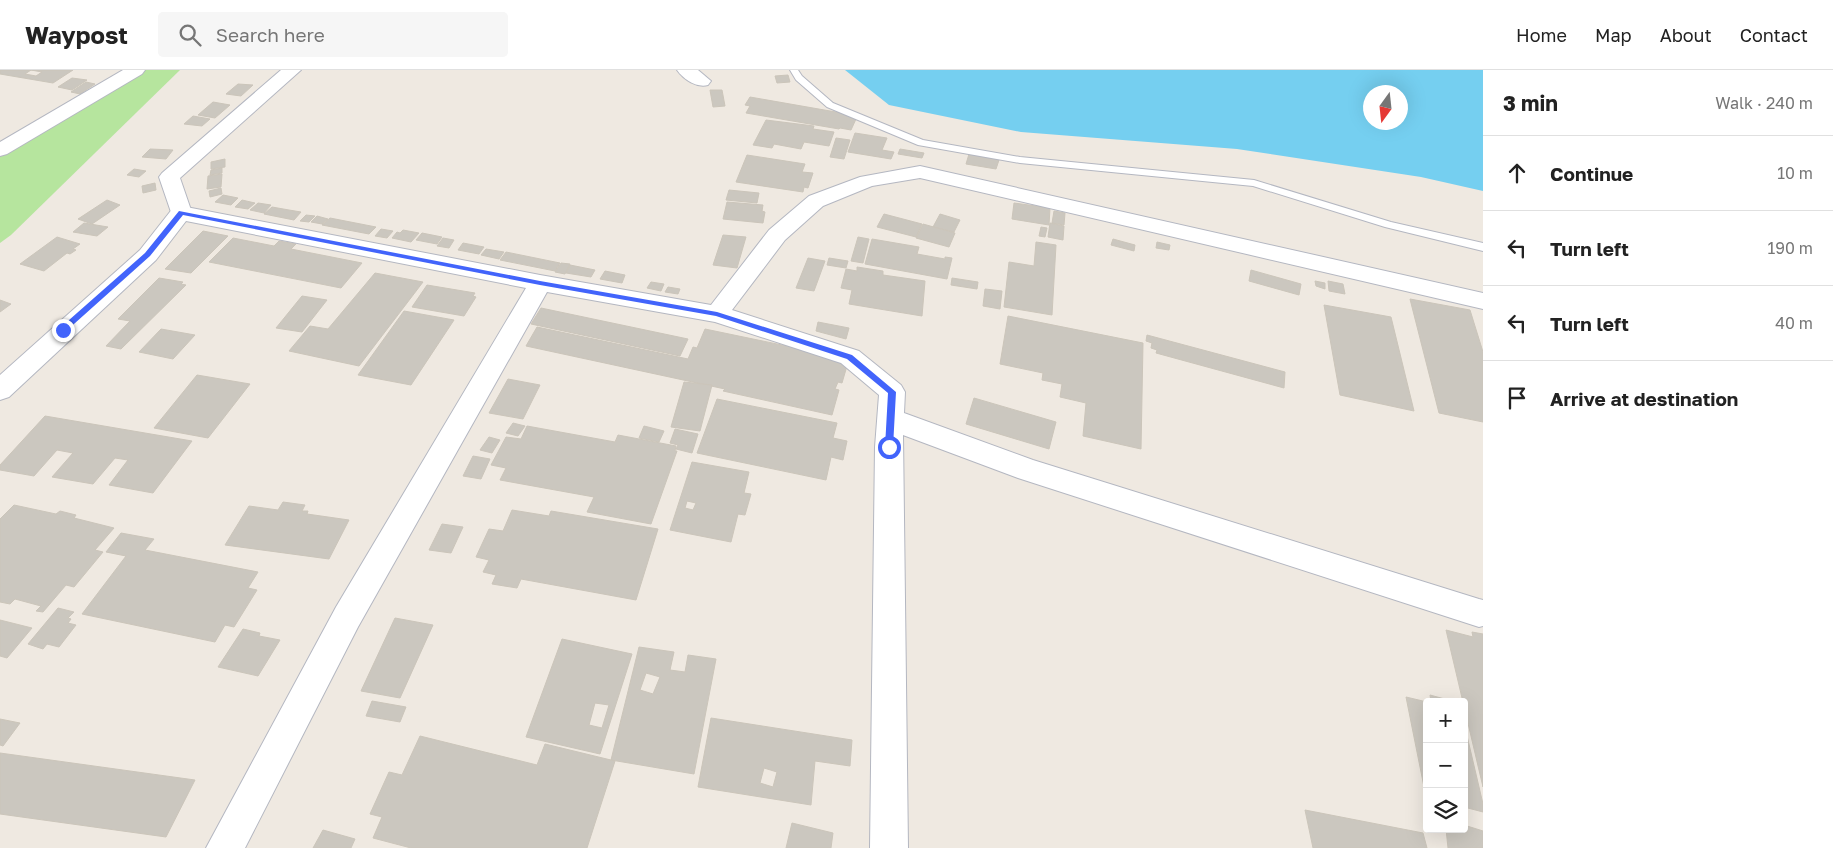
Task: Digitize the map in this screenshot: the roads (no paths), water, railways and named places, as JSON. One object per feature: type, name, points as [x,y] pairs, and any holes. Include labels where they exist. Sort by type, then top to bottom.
[{"type":"street","points":[[0,150],[136,70]]},
{"type":"street","points":[[181,213],[169,177],[292,70]]},
{"type":"street","points":[[686,70],[702,81]]},
{"type":"street","points":[[717,314],[777,235],[816,201],[868,181],[920,172],[1483,301]]},
{"type":"street","points":[[181,213],[540,283],[717,314],[850,357],[892,392],[890,419],[889,848]]},
{"type":"street","points":[[0,390],[148,255],[181,213]]},
{"type":"street","points":[[225,848],[347,617],[540,283]]},
{"type":"street","points":[[890,419],[1028,470],[1479,613]]},
{"type":"lane","points":[[794,70],[799,78],[830,105],[921,143],[1020,160],[1254,183],[1389,225],[1483,247]]},
{"type":"water","points":[[845,70],[1483,70],[1483,191],[1421,177],[1237,149],[1021,132],[889,105]]}]
